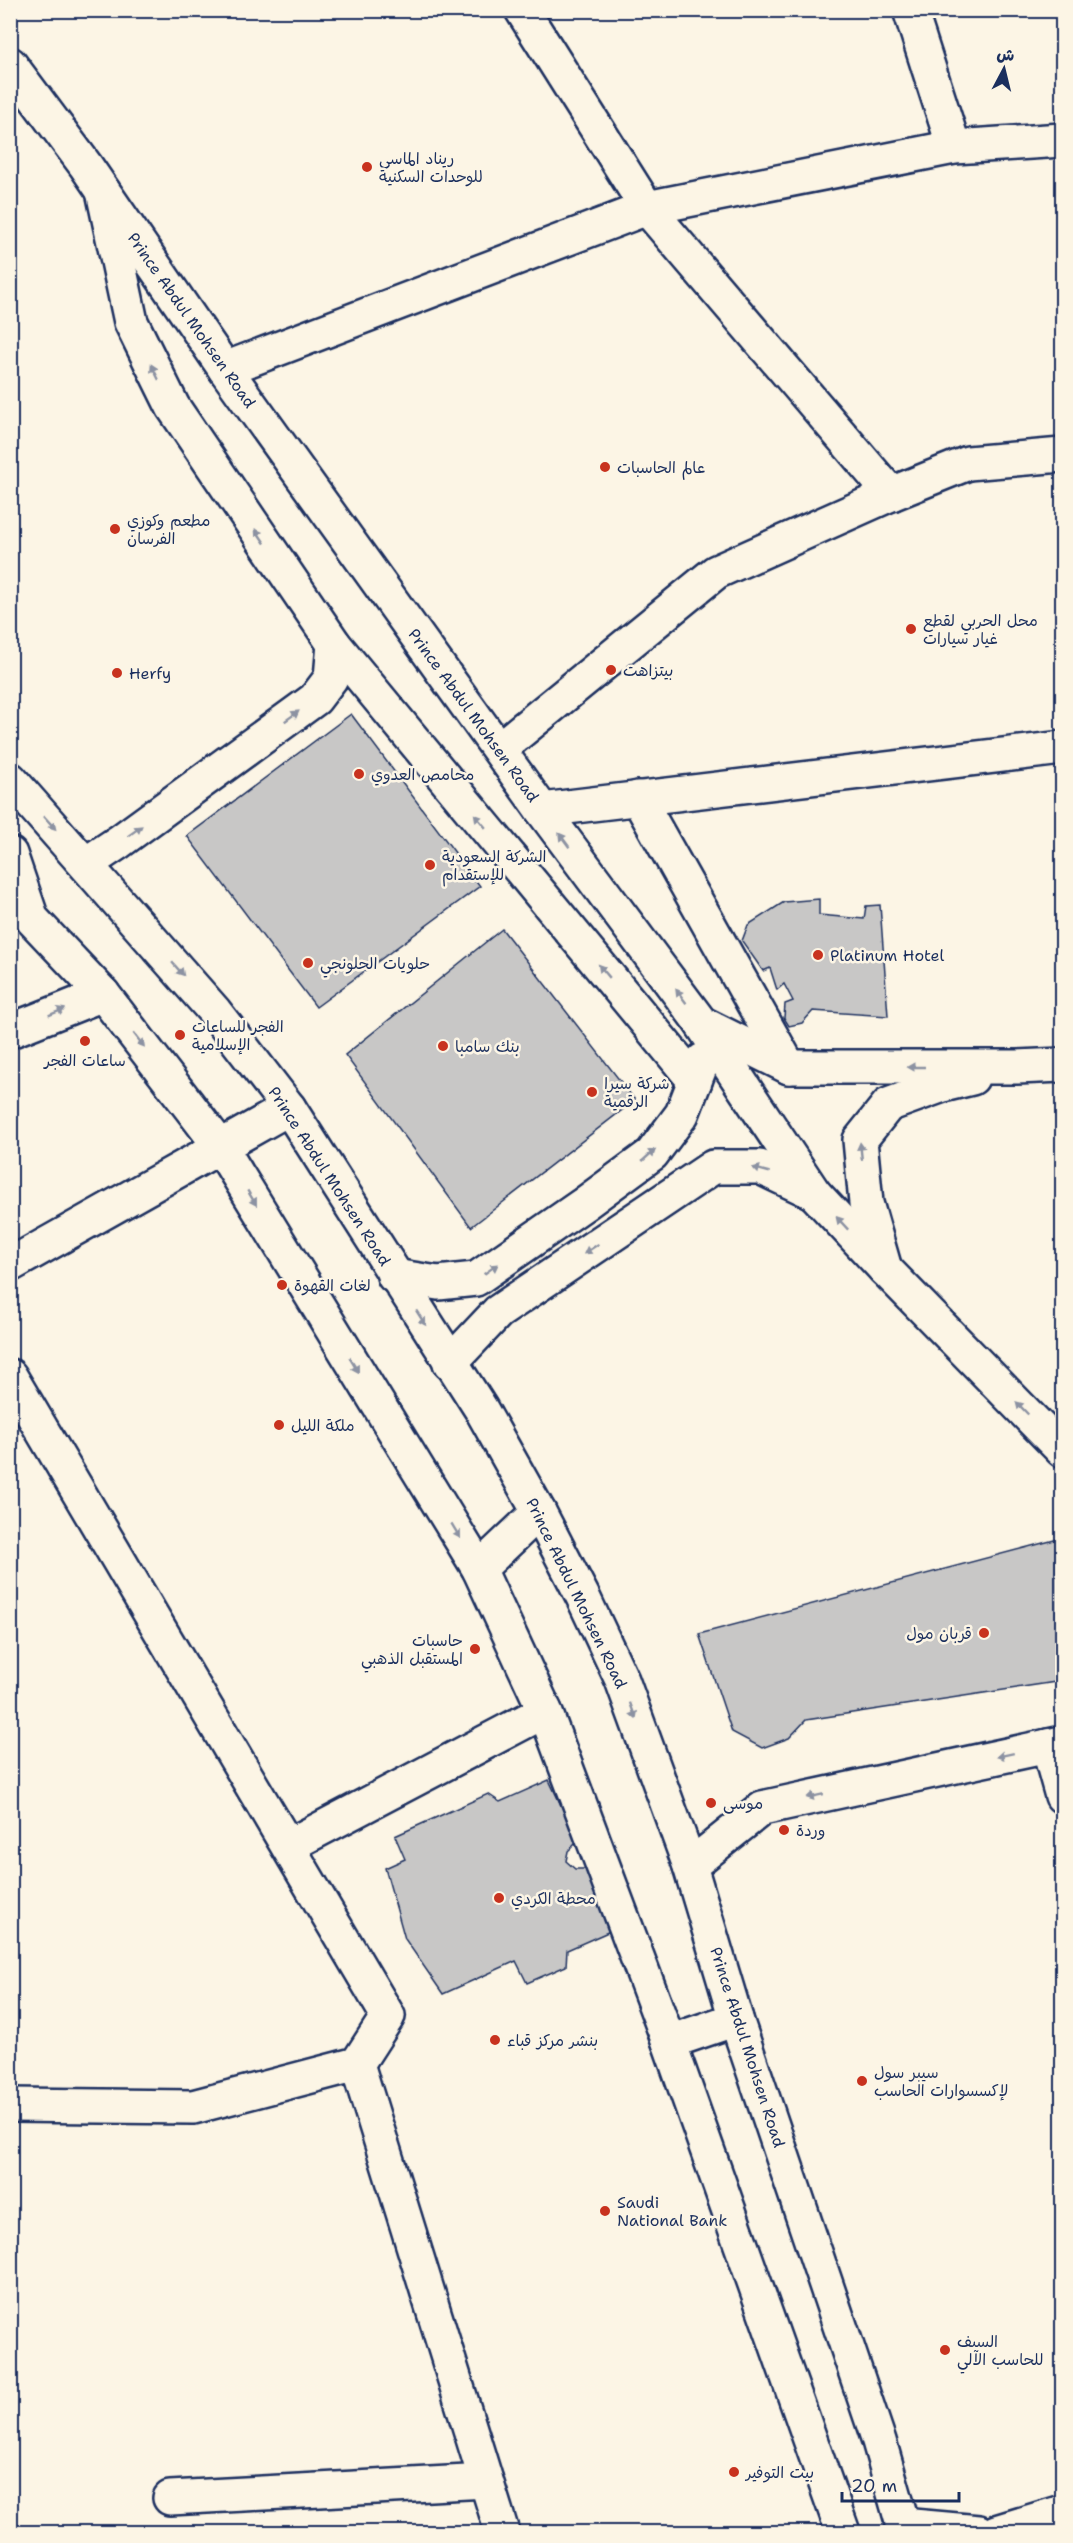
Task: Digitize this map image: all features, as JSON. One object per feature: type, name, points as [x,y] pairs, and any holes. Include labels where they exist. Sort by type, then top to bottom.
[{"type":"street","points":[[910,10],[954,147]]},
{"type":"street","points":[[534,13],[647,208],[891,494]]},
{"type":"street","name":"Prince Abdul Mohsen Road","points":[[10,64],[104,191],[225,369],[542,810],[706,1030],[814,1193],[1062,1450]]},
{"type":"street","points":[[225,369],[647,208],[954,147],[1062,140]]},
{"type":"street","points":[[104,191],[131,322],[172,407],[334,644],[695,1081]]},
{"type":"street","points":[[499,749],[716,572],[891,494],[968,463],[1062,455]]},
{"type":"street","points":[[86,864],[129,836],[315,699],[331,678],[334,644]]},
{"type":"street","points":[[542,810],[1062,748]]},
{"type":"street","name":"Prince Abdul Mohsen Road","points":[[10,779],[215,1012],[289,1108],[394,1276],[482,1409],[539,1512],[622,1680],[690,1866],[736,2019],[879,2441],[904,2529]]},
{"type":"street","points":[[638,798],[789,1067]]},
{"type":"street","points":[[10,854],[21,925],[103,994],[220,1146],[479,1569],[545,1711],[669,2042],[843,2532]]},
{"type":"street","points":[[10,1030],[103,994]]},
{"type":"street","points":[[394,1276],[438,1283],[476,1279],[652,1154],[682,1114],[695,1081],[706,1030],[789,1067],[1062,1065]]},
{"type":"street","points":[[885,1269],[866,1203],[860,1140],[888,1105],[943,1085],[1017,1067]]},
{"type":"street","points":[[10,1265],[289,1108]]},
{"type":"street","points":[[450,1363],[498,1312],[713,1167],[760,1167],[814,1193]]},
{"type":"street","points":[[10,1376],[388,2016],[357,2064],[193,2107],[10,2105]]},
{"type":"street","points":[[479,1569],[539,1512]]},
{"type":"street","points":[[288,1846],[545,1711]]},
{"type":"street","points":[[690,1866],[762,1808],[1055,1745],[1062,1796]]},
{"type":"street","points":[[669,2042],[736,2019]]},
{"type":"street","points":[[357,2064],[502,2532]]},
{"type":"street","points":[[170,2498],[486,2481]]},
{"type":"street","points":[[996,2532],[1062,2512]]},
{"type":"street","points":[[904,2529],[980,2532]]},
{"type":"building","points":[[351,714],[480,886],[316,1007],[187,836]]},
{"type":"building","name":"Platinum Hotel","points":[[819,899],[819,915],[864,919],[866,906],[880,905],[888,1016],[813,1011],[802,1023],[789,1026],[784,1018],[785,1004],[793,1001],[784,984],[777,990],[770,968],[763,971],[742,941],[748,925],[784,902]]},
{"type":"building","points":[[502,929],[635,1100],[471,1227],[345,1055]]},
{"type":"building","points":[[1062,1538],[1062,1681],[806,1720],[789,1738],[762,1748],[732,1732],[699,1634]]},
{"type":"building","name":"محطة الكردي","points":[[549,1780],[578,1841],[568,1851],[566,1861],[575,1869],[590,1869],[617,1928],[567,1950],[566,1966],[527,1983],[516,1961],[443,1994],[405,1939],[385,1868],[405,1859],[395,1836],[488,1794],[500,1802]]},
{"type":"place","name":"ريناد الماسي للوحدات السكنية","points":[[367,167]]},
{"type":"place","name":"عالم الحاسبات","points":[[605,467]]},
{"type":"place","name":"مطعم وكوزي الفرسان","points":[[115,529]]},
{"type":"place","name":"محل الحربي لقطع غيار سيارات","points":[[911,629]]},
{"type":"place","name":"بيتزاهت","points":[[611,670]]},
{"type":"place","name":"Herfy","points":[[117,673]]},
{"type":"place","name":"محامص العدوي","points":[[359,774]]},
{"type":"place","name":"الشركة السعودية للإستقدام","points":[[430,865]]},
{"type":"place","name":"Platinum Hotel","points":[[818,955]]},
{"type":"place","name":"حلويات الحلونجي","points":[[308,963]]},
{"type":"place","name":"الفجر للساعات الإسلامية","points":[[180,1035]]},
{"type":"place","name":"ساعات الفجر","points":[[85,1041]]},
{"type":"place","name":"بنك سامبا","points":[[443,1046]]},
{"type":"place","name":"شركة سيرا الرقمية","points":[[592,1092]]},
{"type":"place","name":"لغات القهوة","points":[[282,1285]]},
{"type":"place","name":"ملكة الليل","points":[[279,1425]]},
{"type":"place","name":"قربان مول","points":[[984,1633]]},
{"type":"place","name":"حاسبات المستقبل الذهبي","points":[[475,1649]]},
{"type":"place","name":"موسى","points":[[711,1803]]},
{"type":"place","name":"وردة","points":[[784,1830]]},
{"type":"place","name":"محطة الكردي","points":[[499,1898]]},
{"type":"place","name":"بنشر مركز قباء","points":[[495,2040]]},
{"type":"place","name":"سيبر سول لإكسسوارات الحاسب","points":[[862,2081]]},
{"type":"place","name":"Saudi National Bank","points":[[605,2211]]},
{"type":"place","name":"السيف للحاسب الآلي","points":[[945,2350]]},
{"type":"place","name":"بيت التوفير","points":[[734,2472]]}]
